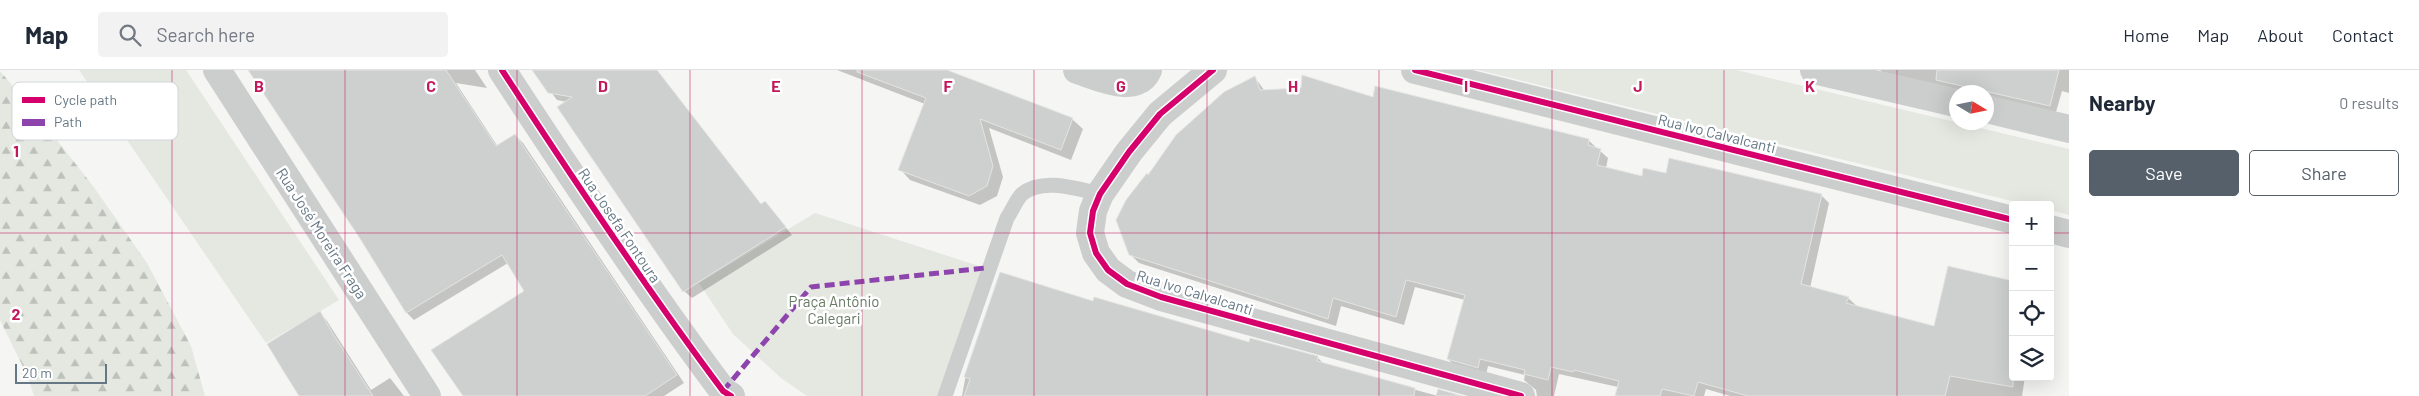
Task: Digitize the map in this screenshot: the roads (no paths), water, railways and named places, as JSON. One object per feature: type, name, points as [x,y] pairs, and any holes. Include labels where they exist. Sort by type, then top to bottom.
[{"type":"street","name":"Rua José Moreira Fraga","points":[[217,70],[427,396]]},
{"type":"street","name":"Rua Josefa Fontoura","points":[[502,70],[605,228],[724,394]]},
{"type":"street","points":[[1077,70],[1120,84],[1137,81],[1148,70]]},
{"type":"street","name":"Rua Ivo Calvalcanti","points":[[1213,70],[1160,114],[1129,152],[1100,194],[1093,211],[1090,233],[1096,253],[1108,270],[1126,284],[1208,311],[1521,396]]},
{"type":"street","name":"Rua Ivo Calvalcanti","points":[[1415,70],[2009,219]]},
{"type":"street","points":[[1814,70],[1949,101]]},
{"type":"street","points":[[1994,112],[2069,129]]},
{"type":"street","points":[[2054,230],[2069,234]]},
{"type":"lane","points":[[945,396],[1008,218],[1022,194],[1044,185],[1066,186],[1100,194]]},
{"type":"park label","name":"Praça Antônio Calegari","points":[[834,310]]}]
